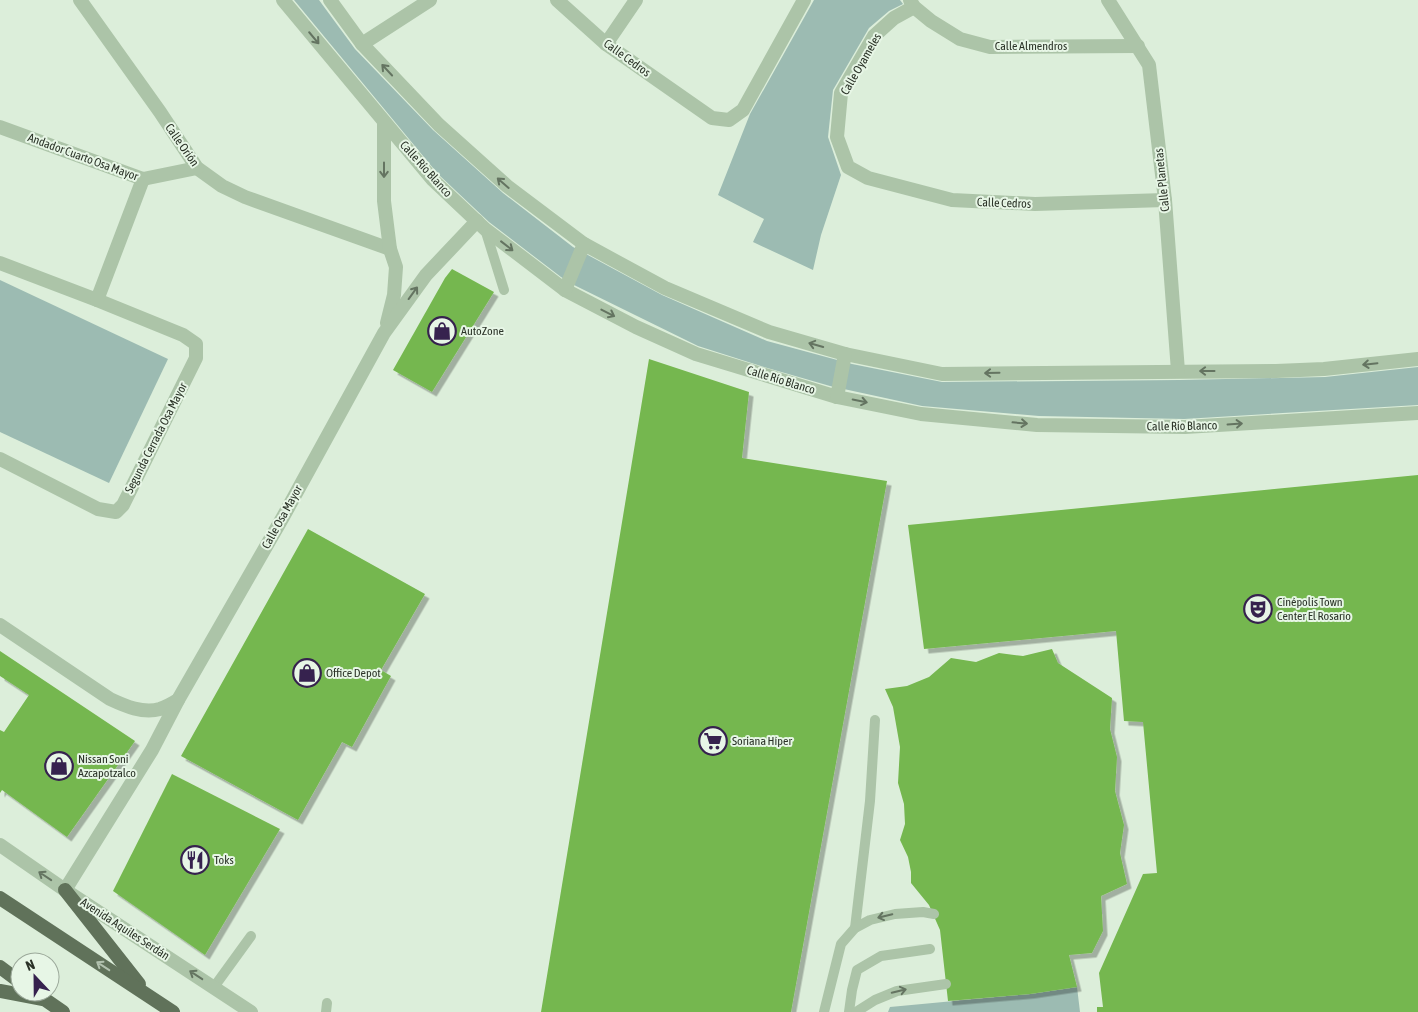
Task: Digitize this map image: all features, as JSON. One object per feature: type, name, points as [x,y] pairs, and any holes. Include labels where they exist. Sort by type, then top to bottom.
[{"type":"main road","points":[[65,890],[147,995]]},
{"type":"main road","points":[[0,898],[173,1012]]},
{"type":"main road","points":[[48,1002],[63,1012]]},
{"type":"street","name":"Calle Orión","points":[[80,0],[160,112],[197,168],[222,186],[245,197],[390,249]]},
{"type":"street","name":"Calle Río Blanco","points":[[283,0],[432,180],[481,225],[565,290],[636,327],[696,354],[837,397],[921,414],[1037,425],[1185,427],[1418,413]]},
{"type":"street","points":[[330,0],[362,44],[439,126],[507,186],[584,244],[665,288],[769,332],[845,354],[942,374],[1276,371],[1324,369],[1418,359]]},
{"type":"street","points":[[362,44],[430,0]]},
{"type":"street","name":"Calle Cedros","points":[[557,0],[606,44],[712,118],[729,120],[742,110],[804,0]]},
{"type":"street","points":[[606,44],[636,0]]},
{"type":"street","name":"Calle Planetas","points":[[1108,0],[1149,65],[1165,200],[1178,371]]},
{"type":"street","name":"Calle Almendros","points":[[912,3],[931,22],[960,39],[990,47],[1138,46]]},
{"type":"street","name":"Calle Oyameles","points":[[848,167],[837,137],[841,94],[874,36],[912,3]]},
{"type":"street","name":"Calle Osa Mayor","points":[[384,122],[384,201],[390,249],[396,267],[394,295],[384,333]]},
{"type":"street","name":"Andador Cuarto Osa Mayor","points":[[0,126],[143,179],[197,168]]},
{"type":"street","name":"Calle Cedros","points":[[848,167],[868,178],[952,200],[1035,204],[1165,200]]},
{"type":"street","points":[[97,300],[143,179]]},
{"type":"street","name":"Calle Osa Mayor","points":[[65,890],[152,750],[178,700],[278,526],[384,333],[426,274],[481,225]]},
{"type":"street","points":[[565,290],[584,244]]},
{"type":"street","name":"Segunda Cerrada Osa Mayor","points":[[0,263],[183,335],[196,344],[196,358],[123,504],[116,512],[98,509],[0,459]]},
{"type":"street","points":[[837,397],[845,354]]},
{"type":"street","points":[[0,624],[110,699],[127,707],[146,711],[160,709],[178,700]]},
{"type":"street","name":"Avenida Aquiles Serdán","points":[[0,845],[251,1012]]},
{"type":"lane","points":[[481,225],[504,290]]},
{"type":"lane","points":[[855,928],[870,801],[876,720]]},
{"type":"lane","points":[[824,1012],[841,944],[855,928],[870,920],[895,914],[922,912],[934,914]]},
{"type":"lane","points":[[214,987],[251,936]]},
{"type":"lane","points":[[849,1012],[857,970],[880,956],[930,950]]},
{"type":"lane","points":[[856,1012],[875,1000],[897,991],[946,984]]},
{"type":"shaded area","points":[[294,0],[319,0],[355,49],[433,130],[503,193],[573,247],[662,295],[767,341],[852,364],[942,382],[1325,377],[1418,367],[1418,405],[1184,419],[1039,416],[922,406],[830,386],[698,346],[576,286],[561,277],[489,222],[438,174]]},
{"type":"shaded area","points":[[814,0],[900,0],[903,4],[889,11],[869,28],[833,90],[828,137],[841,175],[821,235],[813,270],[753,242],[764,219],[718,195],[750,114]]},
{"type":"shaded area","points":[[0,280],[168,359],[109,483],[0,432]]},
{"type":"shaded area","points":[[1077,987],[1080,1012],[888,1012],[890,1007],[1030,994]]},
{"type":"building","name":"AutoZone","points":[[452,269],[494,292],[432,392],[393,370],[445,278]]},
{"type":"building","name":"Soriana Híper","points":[[649,359],[749,392],[742,458],[887,481],[791,1012],[541,1012]]},
{"type":"building","points":[[1418,475],[1418,1012],[1097,1012],[1097,1007],[1103,1007],[1099,973],[1143,874],[1157,873],[1143,722],[1124,721],[1116,631],[924,649],[908,525]]},
{"type":"building","name":"Office Depot","points":[[308,529],[425,594],[381,670],[391,676],[352,747],[342,742],[298,820],[181,756]]},
{"type":"building","points":[[1052,649],[1058,663],[1112,698],[1110,729],[1117,757],[1115,791],[1124,825],[1120,853],[1127,884],[1101,896],[1103,931],[1092,953],[1069,955],[1077,987],[1030,994],[948,1001],[940,930],[929,905],[911,883],[908,857],[900,840],[905,824],[904,804],[898,783],[900,747],[893,707],[885,689],[907,686],[929,677],[951,658],[976,662],[999,653],[1023,656]]},
{"type":"building","name":"Nissan Soni Azcapotzalco","points":[[0,651],[135,741],[67,837],[2,790],[0,793],[0,730],[4,732],[29,695],[0,676]]},
{"type":"building","name":"Toks","points":[[172,774],[280,829],[205,955],[113,891]]},
{"type":"place","name":"AutoZone","points":[[442,331]]},
{"type":"place","name":"Cinépolis Town Center El Rosario","points":[[1258,609]]},
{"type":"place","name":"Office Depot","points":[[307,673]]},
{"type":"place","name":"Soriana Híper","points":[[713,741]]},
{"type":"place","name":"Nissan Soni Azcapotzalco","points":[[59,766]]},
{"type":"place","name":"Toks","points":[[195,860]]}]
